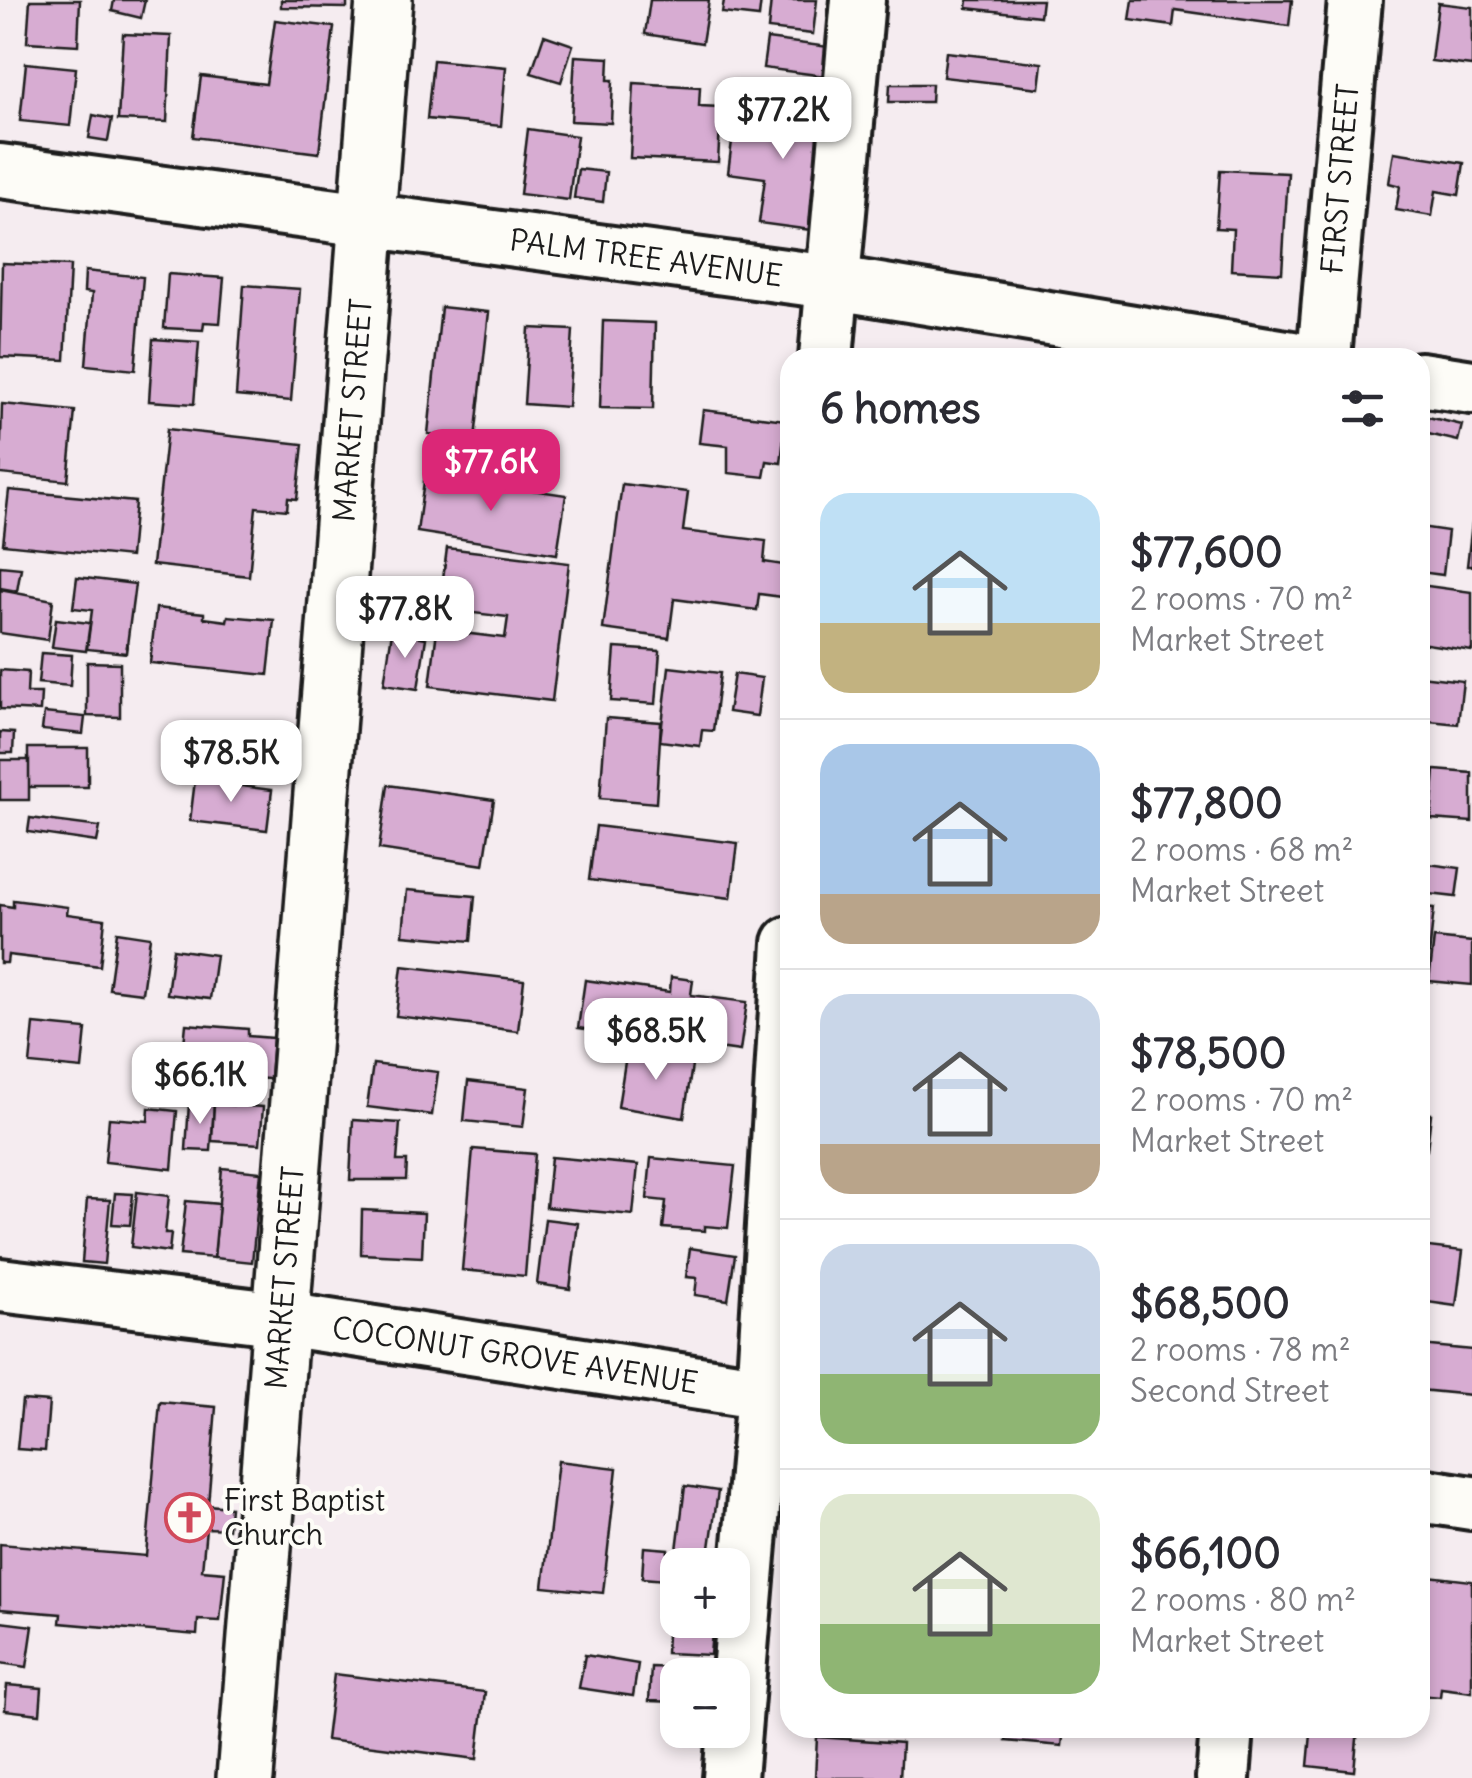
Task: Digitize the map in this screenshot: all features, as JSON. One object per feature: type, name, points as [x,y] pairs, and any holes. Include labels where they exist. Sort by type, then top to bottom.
[{"type":"main road","name":"MARKET STREET","points":[[245,1778],[384,0]]},
{"type":"street","points":[[827,348],[858,0]]},
{"type":"street","name":"FIRST STREET","points":[[1325,348],[1354,0]]},
{"type":"street","name":"PALM TREE AVENUE","points":[[0,171],[830,282],[1231,348]]},
{"type":"street","points":[[1430,380],[1472,387]]},
{"type":"street","points":[[730,1778],[776,1394],[780,1265]]},
{"type":"street","name":"COCONUT GROVE AVENUE","points":[[0,1285],[282,1319],[776,1394]]},
{"type":"street","points":[[1430,1496],[1472,1502]]},
{"type":"street","points":[[1223,1778],[1226,1738]]},
{"type":"building","points":[[30,0],[80,0],[78,45],[27,42]]},
{"type":"building","points":[[114,0],[145,0],[141,18],[112,11]]},
{"type":"building","points":[[281,0],[347,0],[347,8],[281,7]]},
{"type":"building","points":[[650,0],[709,0],[702,43],[645,34]]},
{"type":"building","points":[[724,0],[761,0],[759,17],[722,13]]},
{"type":"building","points":[[771,0],[817,0],[813,34],[768,29]]},
{"type":"building","points":[[968,0],[1042,0],[1040,16],[967,8]]},
{"type":"building","points":[[1133,0],[1292,0],[1289,26],[1175,10],[1173,26],[1130,20]]},
{"type":"building","points":[[1438,3],[1472,7],[1472,66],[1431,61]]},
{"type":"building","points":[[275,20],[334,27],[319,153],[193,137],[201,76],[266,84]]},
{"type":"building","points":[[123,34],[171,36],[167,122],[118,120]]},
{"type":"building","points":[[544,35],[573,45],[561,82],[531,73]]},
{"type":"building","points":[[767,39],[829,47],[825,76],[763,68]]},
{"type":"building","points":[[946,52],[1042,63],[1039,88],[943,77]]},
{"type":"building","points":[[575,56],[609,58],[608,80],[613,80],[611,123],[571,121]]},
{"type":"building","points":[[433,60],[506,67],[501,126],[427,119]]},
{"type":"building","points":[[26,63],[76,68],[70,126],[20,121]]},
{"type":"building","points":[[634,83],[700,87],[699,106],[721,107],[718,162],[630,158]]},
{"type":"building","points":[[890,84],[932,84],[931,102],[889,102]]},
{"type":"building","points":[[775,105],[828,111],[811,230],[759,223],[765,178],[728,173],[735,117],[773,123]]},
{"type":"building","points":[[93,115],[112,119],[108,141],[89,138]]},
{"type":"building","points":[[528,129],[577,136],[569,200],[520,194]]},
{"type":"building","points":[[1394,152],[1464,163],[1459,195],[1436,191],[1432,216],[1396,210],[1400,186],[1389,183]]},
{"type":"building","points":[[578,169],[606,172],[603,202],[574,198]]},
{"type":"building","points":[[1220,170],[1288,173],[1282,273],[1231,270],[1233,229],[1216,228]]},
{"type":"building","points":[[2,263],[70,266],[65,360],[0,357]]},
{"type":"building","points":[[85,271],[143,277],[135,370],[86,365],[92,293],[84,292]]},
{"type":"building","points":[[168,274],[224,278],[220,323],[204,322],[203,330],[164,328]]},
{"type":"building","points":[[244,285],[300,289],[291,401],[236,396]]},
{"type":"building","points":[[441,307],[489,312],[475,439],[428,434]]},
{"type":"building","points":[[603,321],[655,323],[653,409],[600,408]]},
{"type":"building","points":[[529,328],[573,330],[568,407],[524,404]]},
{"type":"building","points":[[153,339],[199,342],[194,404],[149,401]]},
{"type":"building","points":[[2,404],[75,411],[68,481],[0,474]]},
{"type":"building","points":[[703,410],[780,419],[780,463],[767,461],[764,477],[728,473],[728,446],[699,443]]},
{"type":"building","points":[[1430,417],[1462,425],[1458,441],[1430,434]]},
{"type":"building","points":[[167,429],[303,444],[297,499],[288,498],[287,510],[256,507],[249,576],[152,565]]},
{"type":"building","points":[[425,474],[566,495],[557,554],[417,532]]},
{"type":"building","points":[[622,484],[688,492],[683,531],[766,541],[764,562],[780,564],[780,597],[759,594],[757,610],[674,599],[669,638],[603,629]]},
{"type":"building","points":[[9,490],[135,502],[130,557],[3,544]]},
{"type":"building","points":[[1472,523],[1472,566],[1467,566]]},
{"type":"building","points":[[1430,528],[1448,531],[1443,575],[1430,573]]},
{"type":"building","points":[[447,548],[569,563],[552,701],[430,686],[437,630],[505,638],[508,617],[439,609]]},
{"type":"building","points":[[0,566],[21,568],[17,591],[0,588]]},
{"type":"building","points":[[77,577],[135,584],[126,653],[87,649],[92,610],[73,608]]},
{"type":"building","points":[[1430,586],[1472,592],[1472,651],[1430,645]]},
{"type":"building","points":[[0,590],[53,600],[48,640],[0,633]]},
{"type":"building","points":[[156,608],[204,613],[204,618],[227,621],[228,616],[274,620],[268,675],[150,663]]},
{"type":"building","points":[[56,619],[90,623],[86,651],[52,647]]},
{"type":"building","points":[[392,632],[426,638],[418,689],[384,684]]},
{"type":"building","points":[[615,648],[660,651],[656,704],[611,701]]},
{"type":"building","points":[[41,653],[72,655],[70,686],[38,683]]},
{"type":"building","points":[[87,662],[120,663],[120,717],[87,716]]},
{"type":"building","points":[[669,667],[720,673],[713,731],[702,730],[700,746],[660,741]]},
{"type":"building","points":[[0,670],[28,672],[27,693],[41,693],[40,711],[0,709]]},
{"type":"building","points":[[734,674],[762,678],[757,716],[728,712]]},
{"type":"building","points":[[1430,677],[1463,681],[1458,724],[1430,721]]},
{"type":"building","points":[[44,713],[85,717],[83,734],[42,730]]},
{"type":"building","points":[[606,718],[661,722],[656,803],[600,798]]},
{"type":"building","points":[[0,732],[14,733],[13,753],[0,753]]},
{"type":"building","points":[[28,748],[88,748],[88,787],[28,787]]},
{"type":"building","points":[[0,760],[29,760],[29,800],[0,800]]},
{"type":"building","points":[[1435,770],[1472,773],[1472,822],[1431,819]]},
{"type":"building","points":[[195,780],[272,790],[267,830],[190,821]]},
{"type":"building","points":[[388,785],[494,800],[484,865],[379,849]]},
{"type":"building","points":[[30,818],[100,827],[97,842],[28,832]]},
{"type":"building","points":[[596,826],[738,843],[731,898],[589,880]]},
{"type":"building","points":[[1430,864],[1460,868],[1456,897],[1430,894]]},
{"type":"building","points":[[407,890],[475,896],[471,941],[403,935]]},
{"type":"building","points":[[13,900],[68,907],[67,914],[105,919],[100,966],[8,955],[7,963],[0,963],[0,905],[13,907]]},
{"type":"building","points":[[1430,908],[1434,908],[1430,946]]},
{"type":"building","points":[[117,932],[150,937],[142,993],[109,989]]},
{"type":"building","points":[[1434,938],[1472,942],[1472,985],[1430,981]]},
{"type":"building","points":[[173,949],[216,955],[210,999],[167,994]]},
{"type":"building","points":[[402,966],[524,980],[518,1031],[396,1016]]},
{"type":"building","points":[[671,977],[693,980],[691,995],[747,1002],[740,1051],[578,1028],[585,980],[670,992]]},
{"type":"building","points":[[34,1024],[86,1029],[82,1069],[30,1064]]},
{"type":"building","points":[[186,1024],[248,1029],[248,1036],[273,1038],[270,1079],[181,1075]]},
{"type":"building","points":[[627,1049],[693,1059],[684,1118],[618,1107]]},
{"type":"building","points":[[373,1064],[438,1072],[432,1115],[367,1107]]},
{"type":"building","points":[[468,1081],[528,1088],[523,1127],[464,1121]]},
{"type":"building","points":[[189,1103],[214,1104],[211,1151],[186,1150]]},
{"type":"building","points":[[214,1104],[263,1107],[260,1144],[212,1141]]},
{"type":"building","points":[[149,1108],[177,1111],[172,1169],[105,1162],[109,1118],[148,1121]]},
{"type":"building","points":[[353,1120],[400,1123],[397,1161],[407,1161],[406,1180],[350,1180]]},
{"type":"building","points":[[473,1149],[535,1154],[525,1276],[462,1270]]},
{"type":"building","points":[[551,1157],[638,1165],[633,1215],[546,1207]]},
{"type":"building","points":[[651,1158],[735,1166],[728,1228],[663,1228],[666,1201],[647,1199]]},
{"type":"building","points":[[222,1168],[261,1172],[252,1262],[214,1258]]},
{"type":"building","points":[[137,1192],[169,1196],[165,1233],[171,1233],[169,1252],[131,1247]]},
{"type":"building","points":[[115,1193],[133,1194],[130,1225],[112,1224]]},
{"type":"building","points":[[87,1199],[110,1200],[104,1264],[82,1262]]},
{"type":"building","points":[[186,1201],[219,1204],[214,1258],[180,1255]]},
{"type":"building","points":[[362,1210],[424,1213],[422,1257],[361,1254]]},
{"type":"building","points":[[545,1219],[578,1223],[570,1289],[537,1284]]},
{"type":"building","points":[[1430,1247],[1463,1251],[1456,1306],[1430,1302]]},
{"type":"building","points":[[690,1248],[735,1255],[728,1300],[695,1295],[697,1278],[686,1277]]},
{"type":"building","points":[[1430,1346],[1472,1350],[1472,1395],[1430,1391]]},
{"type":"building","points":[[22,1400],[49,1402],[45,1451],[17,1449]]},
{"type":"building","name":"First Baptist Church","points":[[160,1402],[216,1407],[208,1505],[230,1507],[228,1529],[206,1528],[202,1570],[225,1572],[220,1621],[198,1620],[197,1635],[60,1623],[61,1614],[0,1609],[0,1544],[146,1556]]},
{"type":"building","points":[[558,1461],[617,1468],[603,1593],[543,1587]]},
{"type":"building","points":[[685,1486],[718,1491],[710,1548],[677,1548]]},
{"type":"building","points":[[644,1547],[660,1548],[660,1580],[642,1578]]},
{"type":"building","points":[[1430,1576],[1472,1581],[1472,1692],[1441,1688],[1440,1697],[1430,1696]]},
{"type":"building","points":[[0,1622],[33,1626],[27,1667],[0,1663]]},
{"type":"building","points":[[667,1638],[711,1638],[710,1655],[666,1653]]},
{"type":"building","points":[[585,1655],[638,1664],[633,1696],[579,1688]]},
{"type":"building","points":[[651,1667],[660,1667],[660,1701],[649,1701]]},
{"type":"building","points":[[334,1674],[485,1692],[477,1759],[326,1740]]},
{"type":"building","points":[[7,1685],[42,1688],[40,1714],[5,1710]]},
{"type":"building","points":[[817,1738],[902,1743],[900,1778],[815,1778]]},
{"type":"building","points":[[1006,1738],[1063,1738],[1062,1746],[1006,1741]]},
{"type":"building","points":[[1311,1738],[1357,1738],[1354,1771],[1308,1766]]},
{"type":"place","name":"First Baptist Church","points":[[189,1517]]}]
